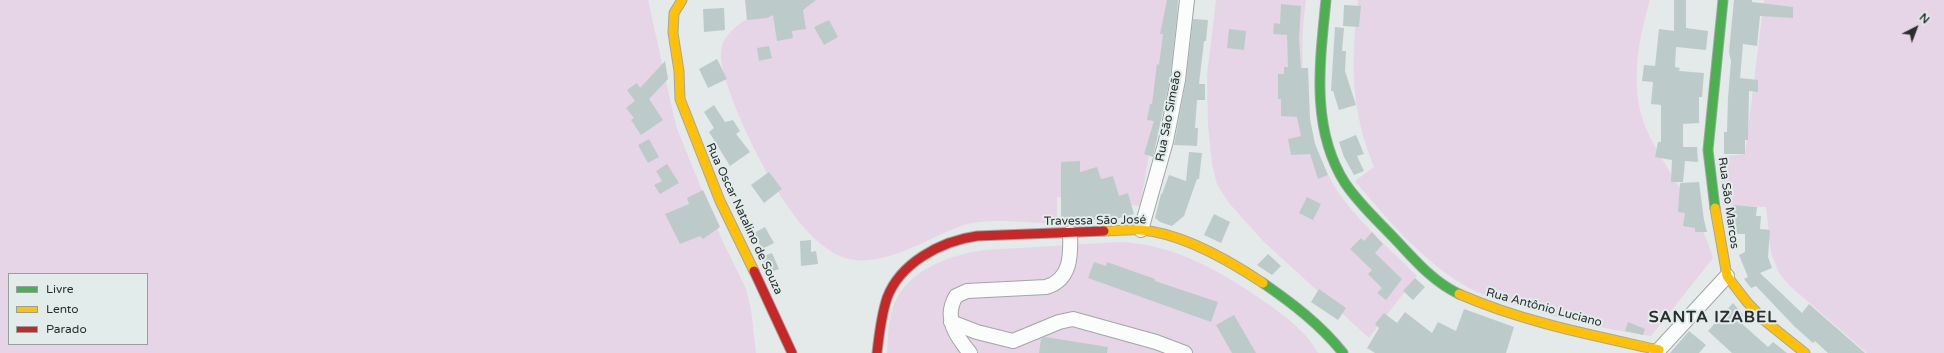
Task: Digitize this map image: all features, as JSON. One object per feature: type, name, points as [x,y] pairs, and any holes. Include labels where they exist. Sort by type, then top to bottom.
[{"type":"street","name":"Rua Oscar Natalino de Souza","points":[[682,0],[674,13],[673,33],[679,72],[680,98],[720,201],[792,353]]},
{"type":"street","name":"Rua São Simeão","points":[[1141,230],[1166,142],[1178,80],[1187,0]]},
{"type":"street","name":"Rua Antônio Luciano","points":[[1326,0],[1320,99],[1326,135],[1338,170],[1345,182],[1388,232],[1429,273],[1456,293],[1509,313],[1658,352]]},
{"type":"street","name":"Rua São Marcos","points":[[1723,0],[1708,150],[1712,192],[1727,276],[1747,302],[1765,321],[1805,353]]},
{"type":"street","name":"Travessa São José","points":[[877,353],[881,318],[889,293],[899,275],[921,258],[946,243],[977,236],[1070,234],[1141,230],[1155,232],[1190,244],[1227,260],[1303,312],[1330,337],[1343,353]]},
{"type":"street","points":[[970,353],[956,335],[951,322],[950,307],[956,296],[961,292],[1046,287],[1057,282],[1065,274],[1069,264],[1070,234]]},
{"type":"street","points":[[1658,352],[1727,276]]},
{"type":"street","points":[[951,322],[977,332],[1013,341],[1059,322],[1073,320],[1156,342],[1185,353]]},
{"type":"shaded area","points":[[0,0],[648,0],[676,126],[722,240],[746,289],[751,310],[756,353],[0,353]]},
{"type":"shaded area","points":[[783,0],[1172,0],[1153,132],[1140,206],[1057,197],[1057,224],[985,221],[964,225],[897,254],[883,258],[855,260],[836,254],[817,241],[783,200],[745,130],[725,79],[721,61],[722,46],[726,38],[739,24]]},
{"type":"shaded area","points":[[1216,0],[1306,0],[1303,25],[1303,77],[1311,130],[1319,155],[1330,178],[1351,209],[1369,229],[1417,276],[1369,338],[1263,241],[1229,203],[1217,184],[1212,164],[1208,124],[1207,76]]},
{"type":"shaded area","points":[[1358,0],[1650,0],[1638,51],[1637,87],[1643,121],[1658,152],[1701,226],[1713,258],[1651,336],[1599,327],[1565,319],[1508,303],[1474,291],[1447,274],[1418,250],[1379,209],[1355,181],[1374,167],[1360,125],[1354,85],[1354,45]]},
{"type":"shaded area","points":[[1764,0],[1944,0],[1944,353],[1867,353],[1790,286],[1779,273],[1771,253],[1766,207],[1723,205],[1718,157],[1745,154]]},
{"type":"shaded area","points":[[1120,242],[1160,248],[1179,254],[1216,271],[1268,304],[1289,320],[1308,338],[1318,353],[887,353],[890,318],[899,294],[908,283],[931,266],[959,255],[986,250]]},
{"type":"building","points":[[745,0],[816,0],[803,10],[806,29],[792,31],[793,38],[777,41],[773,15],[767,18],[747,20]]},
{"type":"building","points":[[1167,0],[1178,0],[1177,16],[1170,79],[1153,157],[1144,154],[1154,121],[1147,120],[1150,104],[1152,104],[1157,64],[1159,65],[1163,34],[1160,34]]},
{"type":"building","points":[[1674,0],[1686,0],[1686,28],[1708,31],[1706,50],[1676,47],[1675,67],[1680,68],[1679,71],[1704,73],[1702,97],[1699,97],[1699,123],[1683,124],[1683,147],[1697,147],[1698,162],[1685,161],[1683,182],[1671,182],[1672,160],[1655,157],[1658,142],[1661,142],[1661,105],[1651,104],[1653,82],[1642,81],[1644,65],[1655,66],[1659,29],[1674,31]]},
{"type":"building","points":[[1734,0],[1752,0],[1752,2],[1793,7],[1793,18],[1760,16],[1757,46],[1743,44],[1740,78],[1758,80],[1758,92],[1749,91],[1748,140],[1745,140],[1745,154],[1724,154],[1724,132],[1727,132],[1731,61],[1729,52]]},
{"type":"building","points":[[1281,4],[1301,6],[1299,39],[1301,68],[1308,68],[1310,119],[1315,144],[1328,175],[1318,179],[1310,154],[1291,155],[1288,139],[1301,136],[1297,117],[1281,116],[1281,99],[1278,99],[1278,74],[1284,74],[1284,67],[1288,67],[1287,35],[1273,34],[1274,23],[1280,24]]},
{"type":"building","points":[[1344,5],[1361,6],[1359,27],[1343,26]]},
{"type":"building","points":[[724,8],[725,30],[704,32],[703,9]]},
{"type":"building","points":[[1193,19],[1208,20],[1199,84],[1205,84],[1205,100],[1197,100],[1195,128],[1198,128],[1197,146],[1174,145],[1186,81]]},
{"type":"building","points":[[829,20],[838,37],[824,45],[814,27]]},
{"type":"building","points":[[1335,27],[1344,28],[1342,51],[1346,51],[1345,71],[1356,105],[1339,110],[1333,91],[1331,91]]},
{"type":"building","points":[[1229,29],[1246,31],[1244,50],[1227,48]]},
{"type":"building","points":[[769,46],[772,58],[759,61],[757,48]]},
{"type":"building","points":[[717,59],[727,79],[708,88],[699,69]]},
{"type":"building","points":[[665,61],[668,79],[649,99],[663,120],[641,135],[631,120],[634,118],[626,108],[635,101],[627,90],[637,83],[640,88]]},
{"type":"building","points":[[714,105],[725,122],[733,120],[740,131],[736,134],[750,152],[730,166],[709,132],[714,128],[704,112]]},
{"type":"building","points":[[1356,135],[1364,154],[1357,156],[1364,171],[1354,175],[1344,157],[1339,142]]},
{"type":"building","points":[[649,139],[659,157],[648,163],[638,145]]},
{"type":"building","points":[[1189,152],[1202,153],[1199,179],[1197,179],[1184,216],[1172,226],[1160,222],[1155,218],[1161,194],[1169,175],[1186,181]]},
{"type":"building","points":[[1080,161],[1080,172],[1097,167],[1101,179],[1113,176],[1119,196],[1128,193],[1134,214],[1116,219],[1061,221],[1061,162]]},
{"type":"building","points":[[667,164],[679,183],[660,194],[654,185],[662,181],[656,171]]},
{"type":"building","points":[[769,172],[782,189],[764,203],[751,185]]},
{"type":"building","points":[[1699,182],[1707,232],[1695,232],[1695,228],[1683,226],[1685,213],[1678,212],[1680,183]]},
{"type":"building","points":[[703,190],[720,227],[703,239],[700,236],[680,244],[665,214],[689,204],[687,198]]},
{"type":"building","points":[[1307,197],[1321,204],[1313,220],[1299,213]]},
{"type":"building","points":[[1733,205],[1757,207],[1756,216],[1761,216],[1760,229],[1770,230],[1768,257],[1772,268],[1760,273],[1802,313],[1809,304],[1865,353],[1828,353],[1815,341],[1813,343],[1794,326],[1756,286],[1751,288],[1744,279],[1748,277],[1739,255],[1745,252],[1745,234],[1731,234]]},
{"type":"building","points":[[1214,214],[1230,222],[1221,243],[1204,235]]},
{"type":"building","points":[[765,227],[774,243],[762,249],[754,233]]},
{"type":"building","points":[[1372,232],[1383,244],[1375,253],[1402,279],[1386,300],[1377,293],[1382,288],[1368,274],[1372,270],[1350,249],[1361,238],[1364,241]]},
{"type":"building","points":[[811,240],[811,252],[816,251],[818,264],[801,266],[800,241]]},
{"type":"building","points":[[772,253],[779,269],[768,273],[761,257]]},
{"type":"building","points":[[1268,254],[1281,266],[1272,275],[1257,265]]},
{"type":"building","points":[[1094,262],[1106,266],[1107,262],[1155,279],[1155,281],[1218,302],[1211,322],[1088,278]]},
{"type":"building","points":[[1415,278],[1425,287],[1413,300],[1403,291]]},
{"type":"building","points":[[1319,289],[1346,308],[1338,320],[1311,302]]},
{"type":"building","points":[[1733,303],[1745,317],[1740,322],[1768,347],[1773,342],[1787,353],[1732,353],[1708,331]]},
{"type":"building","points":[[1464,309],[1514,327],[1506,353],[1375,353],[1367,348],[1379,328],[1375,324],[1384,313],[1397,323],[1405,312],[1432,333],[1438,322],[1456,331]]},
{"type":"building","points":[[1234,315],[1256,353],[1232,353],[1216,325]]},
{"type":"building","points":[[1628,322],[1645,329],[1643,335],[1625,331]]},
{"type":"building","points":[[1689,331],[1706,345],[1699,353],[1670,353]]},
{"type":"building","points":[[1045,337],[1108,347],[1107,353],[1039,353],[1041,339]]},
{"type":"traffic: fast","points":[[1326,0],[1320,70],[1320,94],[1326,140],[1334,162],[1345,183],[1369,212],[1425,270],[1441,283],[1459,294]]},
{"type":"traffic: fast","points":[[1715,208],[1708,150],[1723,0]]},
{"type":"traffic: fast","points":[[1263,283],[1306,315],[1343,353]]},
{"type":"traffic: slow","points":[[682,0],[674,13],[673,33],[679,71],[680,99],[720,201],[754,271]]},
{"type":"traffic: slow","points":[[1715,208],[1727,276],[1747,302],[1765,321],[1805,353]]},
{"type":"traffic: slow","points":[[1104,231],[1141,230],[1172,236],[1205,249],[1263,283]]},
{"type":"traffic: slow","points":[[1459,294],[1483,304],[1532,320],[1659,350]]},
{"type":"traffic: jam","points":[[877,353],[883,312],[893,285],[901,274],[912,264],[936,249],[950,243],[977,236],[1104,231]]},
{"type":"traffic: jam","points":[[754,271],[792,353]]},
{"type":"district","name":"SANTA IZABEL","points":[[1713,318]]}]
